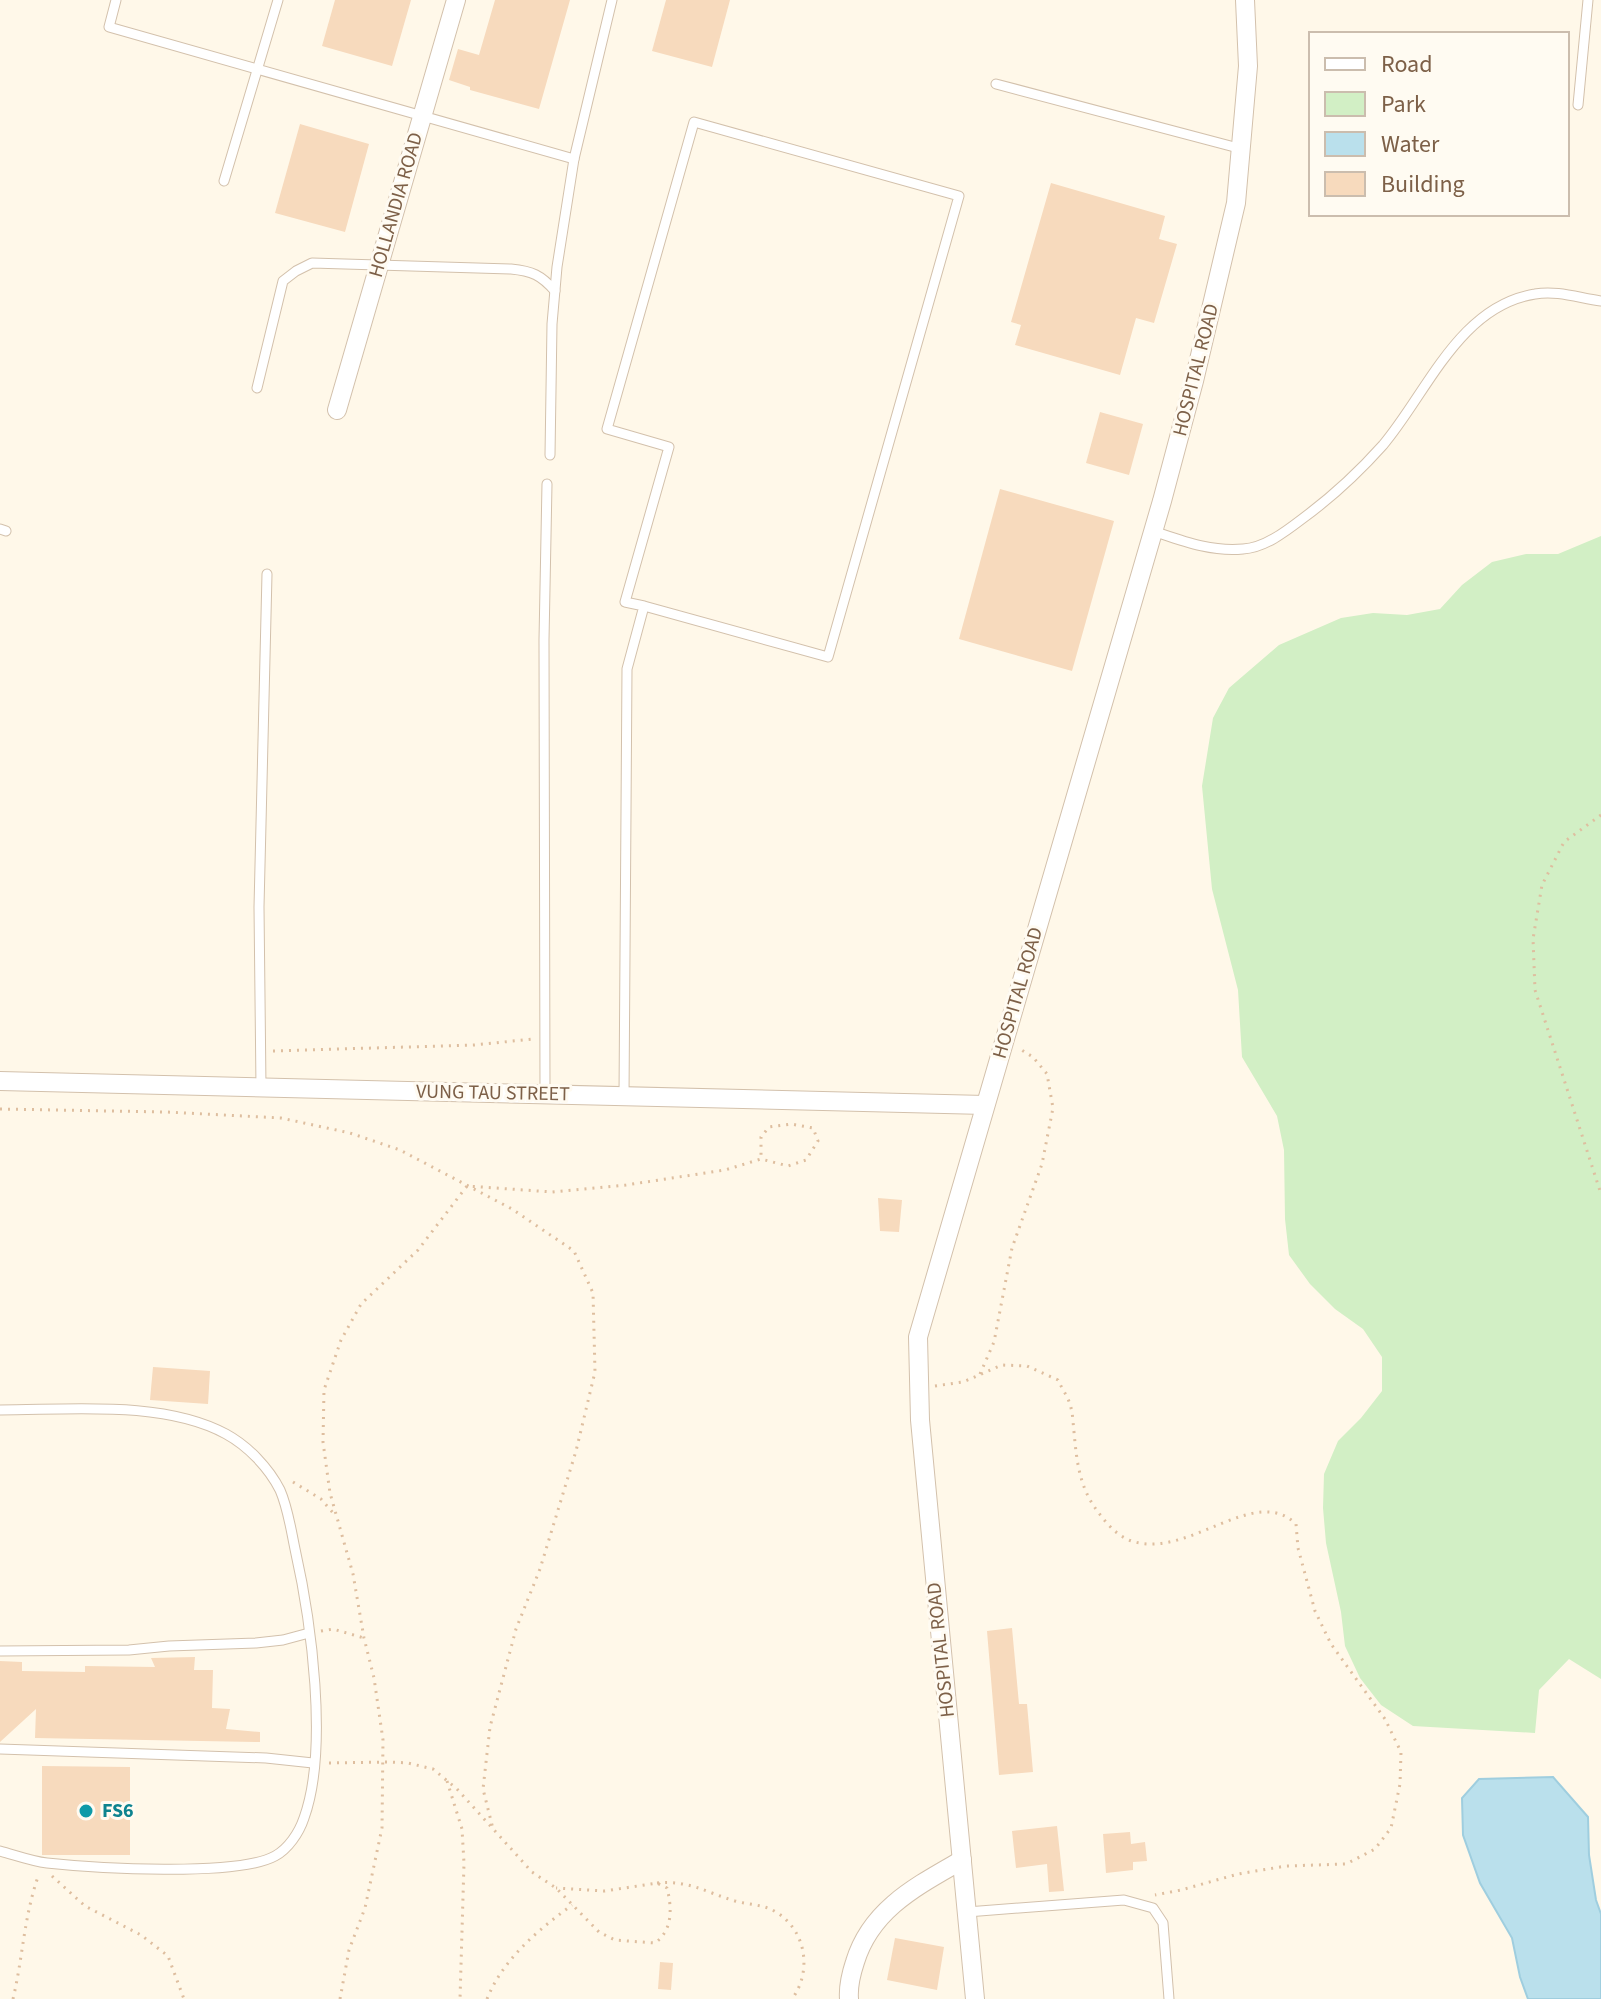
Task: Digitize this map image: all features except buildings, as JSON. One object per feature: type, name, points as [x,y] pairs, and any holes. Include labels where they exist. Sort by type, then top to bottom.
[{"type":"street","name":"HOLLANDIA ROAD","points":[[337,410],[456,0]]},
{"type":"street","name":"HOSPITAL ROAD","points":[[975,1999],[917,1388],[918,1337],[1194,381],[1236,203],[1248,66],[1245,0]]},
{"type":"street","name":"VUNG TAU STREET","points":[[0,1081],[985,1105]]},
{"type":"street","points":[[849,1999],[851,1973],[858,1952],[876,1920],[899,1897],[962,1860]]},
{"type":"lane","points":[[116,0],[109,27],[574,159]]},
{"type":"lane","points":[[224,181],[278,0]]},
{"type":"lane","points":[[550,455],[555,291],[574,159],[612,0]]},
{"type":"lane","points":[[1578,105],[1588,0]]},
{"type":"lane","points":[[996,84],[1242,149]]},
{"type":"lane","points":[[694,122],[959,196],[828,657],[644,606],[625,602],[669,447],[607,429],[694,122]]},
{"type":"lane","points":[[257,388],[283,281],[312,263],[532,271],[543,277],[555,291]]},
{"type":"lane","points":[[1153,531],[1205,548],[1232,549],[1245,549],[1280,535],[1343,487],[1384,443],[1463,334],[1484,317],[1507,302],[1534,294],[1555,293],[1601,301]]},
{"type":"lane","points":[[545,1094],[544,640],[547,484]]},
{"type":"lane","points":[[261,1087],[259,907],[267,574]]},
{"type":"lane","points":[[624,1096],[627,669],[644,606]]},
{"type":"lane","points":[[0,1410],[112,1409],[167,1415],[202,1423],[248,1449],[280,1491],[288,1517],[305,1597],[316,1714],[313,1763],[304,1818],[293,1839],[277,1855],[253,1865],[146,1869],[43,1863],[0,1851]]},
{"type":"lane","points":[[0,1651],[129,1650],[256,1643],[309,1633]]},
{"type":"lane","points":[[0,1749],[266,1758],[313,1763]]},
{"type":"lane","points":[[967,1912],[1124,1900],[1153,1908],[1163,1923],[1169,1999]]},
{"type":"path","points":[[1601,815],[1564,842],[1542,885],[1533,939],[1535,990],[1601,1194]]},
{"type":"path","points":[[260,1052],[474,1045],[545,1037]]},
{"type":"path","points":[[980,1374],[994,1342],[1012,1248],[1042,1164],[1053,1108],[1047,1074],[1033,1057],[1003,1043]]},
{"type":"path","points":[[0,1109],[281,1118],[350,1133],[400,1150],[512,1209],[574,1251],[593,1293],[595,1372],[576,1451],[540,1569],[516,1629],[490,1727],[483,1789],[493,1829]]},
{"type":"path","points":[[467,1186],[552,1192],[725,1170],[761,1159],[788,1166],[806,1160],[818,1141],[813,1128],[791,1124],[769,1127],[761,1137],[761,1159]]},
{"type":"path","points":[[340,1999],[349,1950],[365,1908],[382,1828],[383,1740],[353,1574],[330,1493],[323,1442],[324,1390],[341,1340],[361,1304],[418,1250],[467,1186]]},
{"type":"path","points":[[917,1388],[963,1382],[1002,1365],[1027,1366],[1058,1380],[1071,1408],[1078,1474],[1090,1503],[1110,1527],[1130,1541],[1148,1545],[1177,1542],[1239,1515],[1262,1511],[1287,1516],[1296,1524],[1298,1548],[1315,1611],[1331,1644],[1385,1719],[1401,1752],[1400,1784],[1391,1828],[1375,1849],[1346,1864],[1286,1866],[1238,1874],[1153,1895]]},
{"type":"path","points":[[267,1471],[321,1499],[337,1517]]},
{"type":"path","points":[[309,1633],[333,1629],[364,1638]]},
{"type":"path","points":[[313,1763],[408,1763],[433,1769],[532,1872],[556,1888],[599,1932],[615,1940],[655,1943],[664,1937],[670,1920],[671,1903],[667,1888],[657,1883]]},
{"type":"path","points":[[446,1780],[462,1829],[460,1999]]},
{"type":"path","points":[[13,1999],[21,1967],[25,1923],[43,1863]]},
{"type":"path","points":[[43,1863],[58,1883],[85,1906],[141,1935],[168,1956],[184,1999]]},
{"type":"path","points":[[556,1888],[605,1891],[678,1881],[779,1913],[803,1947],[805,1973],[792,1999]]},
{"type":"path","points":[[487,1999],[513,1956],[573,1904]]},
{"type":"green space","points":[[1601,536],[1601,1679],[1569,1659],[1539,1690],[1535,1733],[1413,1726],[1381,1705],[1360,1678],[1345,1646],[1326,1543],[1323,1508],[1324,1474],[1338,1441],[1382,1391],[1382,1357],[1363,1329],[1335,1309],[1310,1284],[1289,1255],[1284,1150],[1277,1116],[1242,1057],[1238,990],[1212,889],[1202,786],[1213,718],[1229,688],[1279,645],[1341,618],[1373,613],[1407,615],[1440,609],[1462,585],[1492,562],[1526,554],[1558,554]]},
{"type":"water","points":[[1553,1777],[1588,1817],[1589,1855],[1601,1914],[1601,1999],[1528,1999],[1512,1938],[1480,1883],[1463,1835],[1462,1798],[1479,1779]]},
{"type":"place","name":"FS6","points":[[86,1811]]}]
